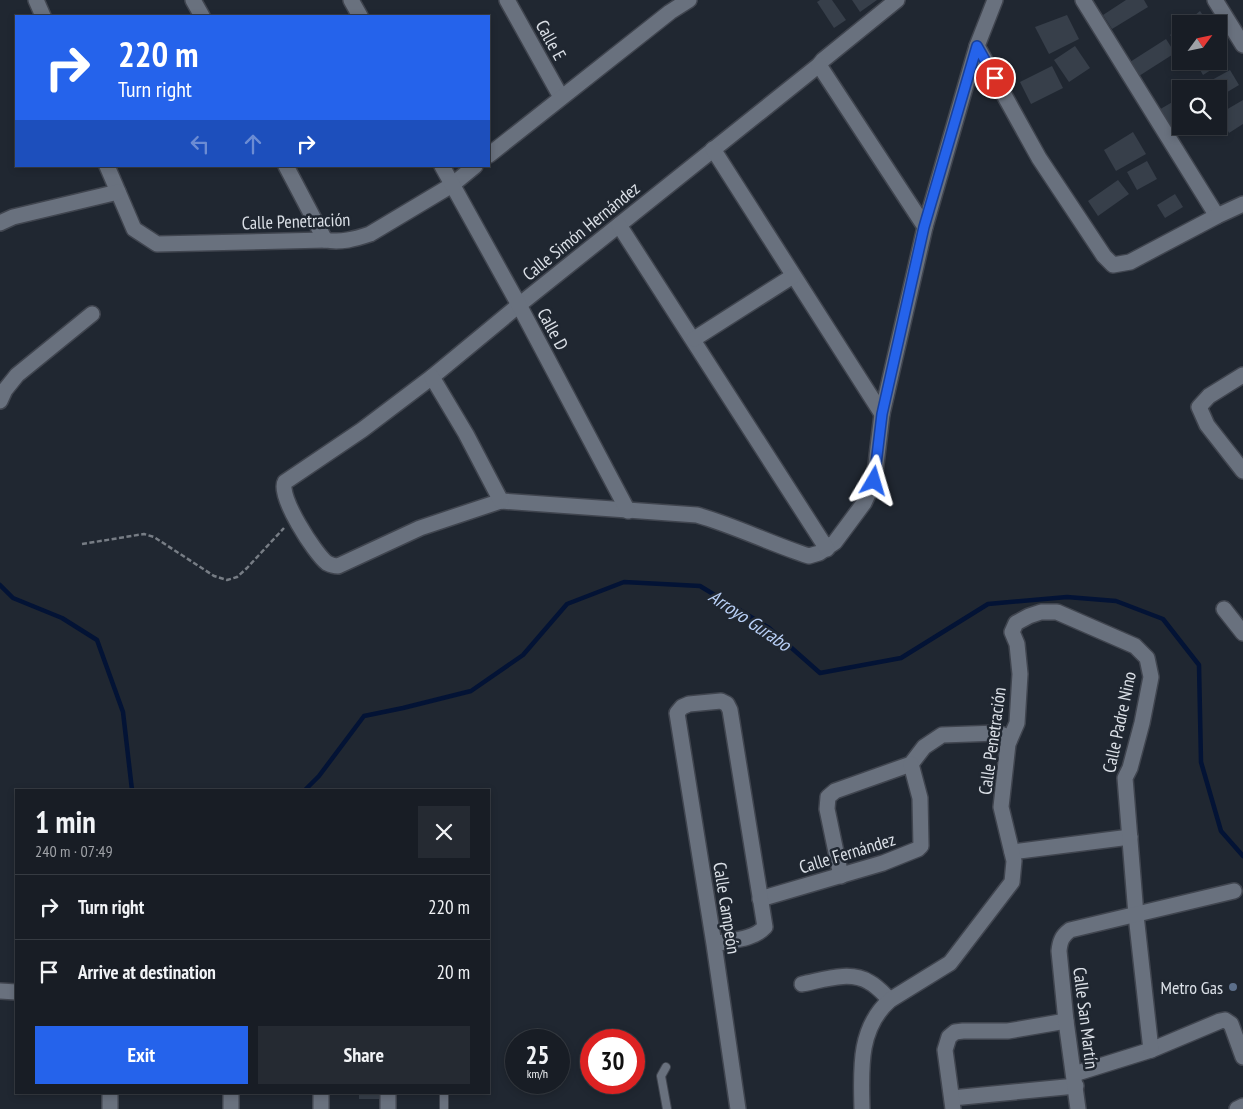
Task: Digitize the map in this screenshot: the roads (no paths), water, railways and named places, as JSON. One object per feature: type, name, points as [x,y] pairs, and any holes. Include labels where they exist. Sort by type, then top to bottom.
[{"type":"street","points":[[34,0],[42,15]]},
{"type":"street","points":[[193,0],[201,15]]},
{"type":"street","points":[[351,0],[359,15]]},
{"type":"street","name":"Calle E","points":[[507,0],[561,97]]},
{"type":"street","points":[[490,154],[561,97],[666,6],[689,0]]},
{"type":"street","name":"Calle Simón Hernández","points":[[501,501],[420,528],[338,566],[334,566],[320,556],[296,518],[289,506],[283,485],[362,430],[432,377],[713,149],[820,65],[823,60],[897,0]]},
{"type":"street","points":[[432,377],[466,434],[501,501],[697,515],[725,523],[809,556],[827,549],[852,521],[874,481],[882,414],[924,227],[977,46],[995,0]]},
{"type":"street","points":[[1083,0],[1216,216]]},
{"type":"street","points":[[1215,0],[1243,45]]},
{"type":"street","points":[[977,46],[1038,158],[1104,256],[1113,265],[1130,262],[1216,216],[1243,204]]},
{"type":"street","points":[[820,65],[924,227]]},
{"type":"street","points":[[713,149],[882,414]]},
{"type":"street","points":[[0,223],[13,217],[118,192],[107,167]]},
{"type":"street","points":[[287,167],[325,240]]},
{"type":"street","name":"Calle D","points":[[443,167],[519,305],[628,511]]},
{"type":"street","name":"Calle Penetración","points":[[118,192],[134,229],[157,244],[325,240],[334,242],[370,234],[452,185],[474,167]]},
{"type":"street","points":[[619,225],[694,339],[827,549]]},
{"type":"street","points":[[694,339],[793,276]]},
{"type":"street","points":[[0,401],[5,390],[18,375],[92,314]]},
{"type":"street","points":[[1243,375],[1209,396],[1199,407],[1207,425],[1243,471]]},
{"type":"street","points":[[1224,609],[1243,632]]},
{"type":"street","name":"Calle Padre Nino","points":[[1017,644],[1012,632],[1016,623],[1029,616],[1049,611],[1057,612],[1135,646],[1147,658],[1151,677],[1142,722],[1130,768],[1125,778],[1136,915],[1151,1050]]},
{"type":"street","name":"Calle Penetración","points":[[862,1109],[863,1056],[865,1041],[871,1023],[882,1007],[890,1000],[950,963],[1012,882],[1014,861],[1001,807],[1008,744],[1017,723],[1020,674],[1017,644]]},
{"type":"street","name":"Calle Campeón","points":[[738,1109],[678,713],[682,707],[689,704],[721,701],[727,704],[760,899]]},
{"type":"street","points":[[841,876],[828,809],[828,797],[835,791],[911,764],[924,747],[942,735],[998,733],[1010,738]]},
{"type":"street","name":"Calle Fernández","points":[[760,899],[883,864],[915,852],[921,846],[920,798],[911,764]]},
{"type":"street","points":[[1012,852],[1130,837]]},
{"type":"street","points":[[1136,915],[1234,890]]},
{"type":"street","points":[[714,944],[760,932],[765,927],[760,899]]},
{"type":"street","name":"Calle San Martín","points":[[1078,1109],[1066,1021],[1059,951],[1060,940],[1065,934],[1078,928],[1136,915]]},
{"type":"street","points":[[802,984],[834,978],[858,977],[875,986],[890,1000]]},
{"type":"street","points":[[0,991],[15,992]]},
{"type":"street","points":[[1066,1021],[1008,1031],[955,1032],[949,1037],[945,1050],[952,1104],[1075,1080],[1225,1020],[1232,1024],[1243,1057]]},
{"type":"street","points":[[110,1094],[110,1109]]},
{"type":"street","points":[[231,1094],[231,1109]]},
{"type":"street","points":[[321,1094],[321,1109]]},
{"type":"street","points":[[388,1094],[388,1109]]},
{"type":"street","points":[[1237,1109],[1243,1106]]},
{"type":"lane","points":[[666,1067],[661,1076],[667,1109]]},
{"type":"lane","points":[[444,1094],[444,1109]]},
{"type":"waterway","name":"Arroyo Gurabo","points":[[306,789],[319,776],[364,716],[471,691],[523,655],[567,604],[624,582],[700,586],[769,628],[820,673],[901,658],[988,604],[1067,597],[1116,601],[1163,619],[1199,665],[1201,762],[1221,831],[1243,856]]},
{"type":"waterway","name":"Arroyo Gurabo","points":[[0,585],[13,598],[62,618],[97,640],[123,712],[132,789]]},
{"type":"place","name":"Metro Gas","points":[[1233,987]]}]
